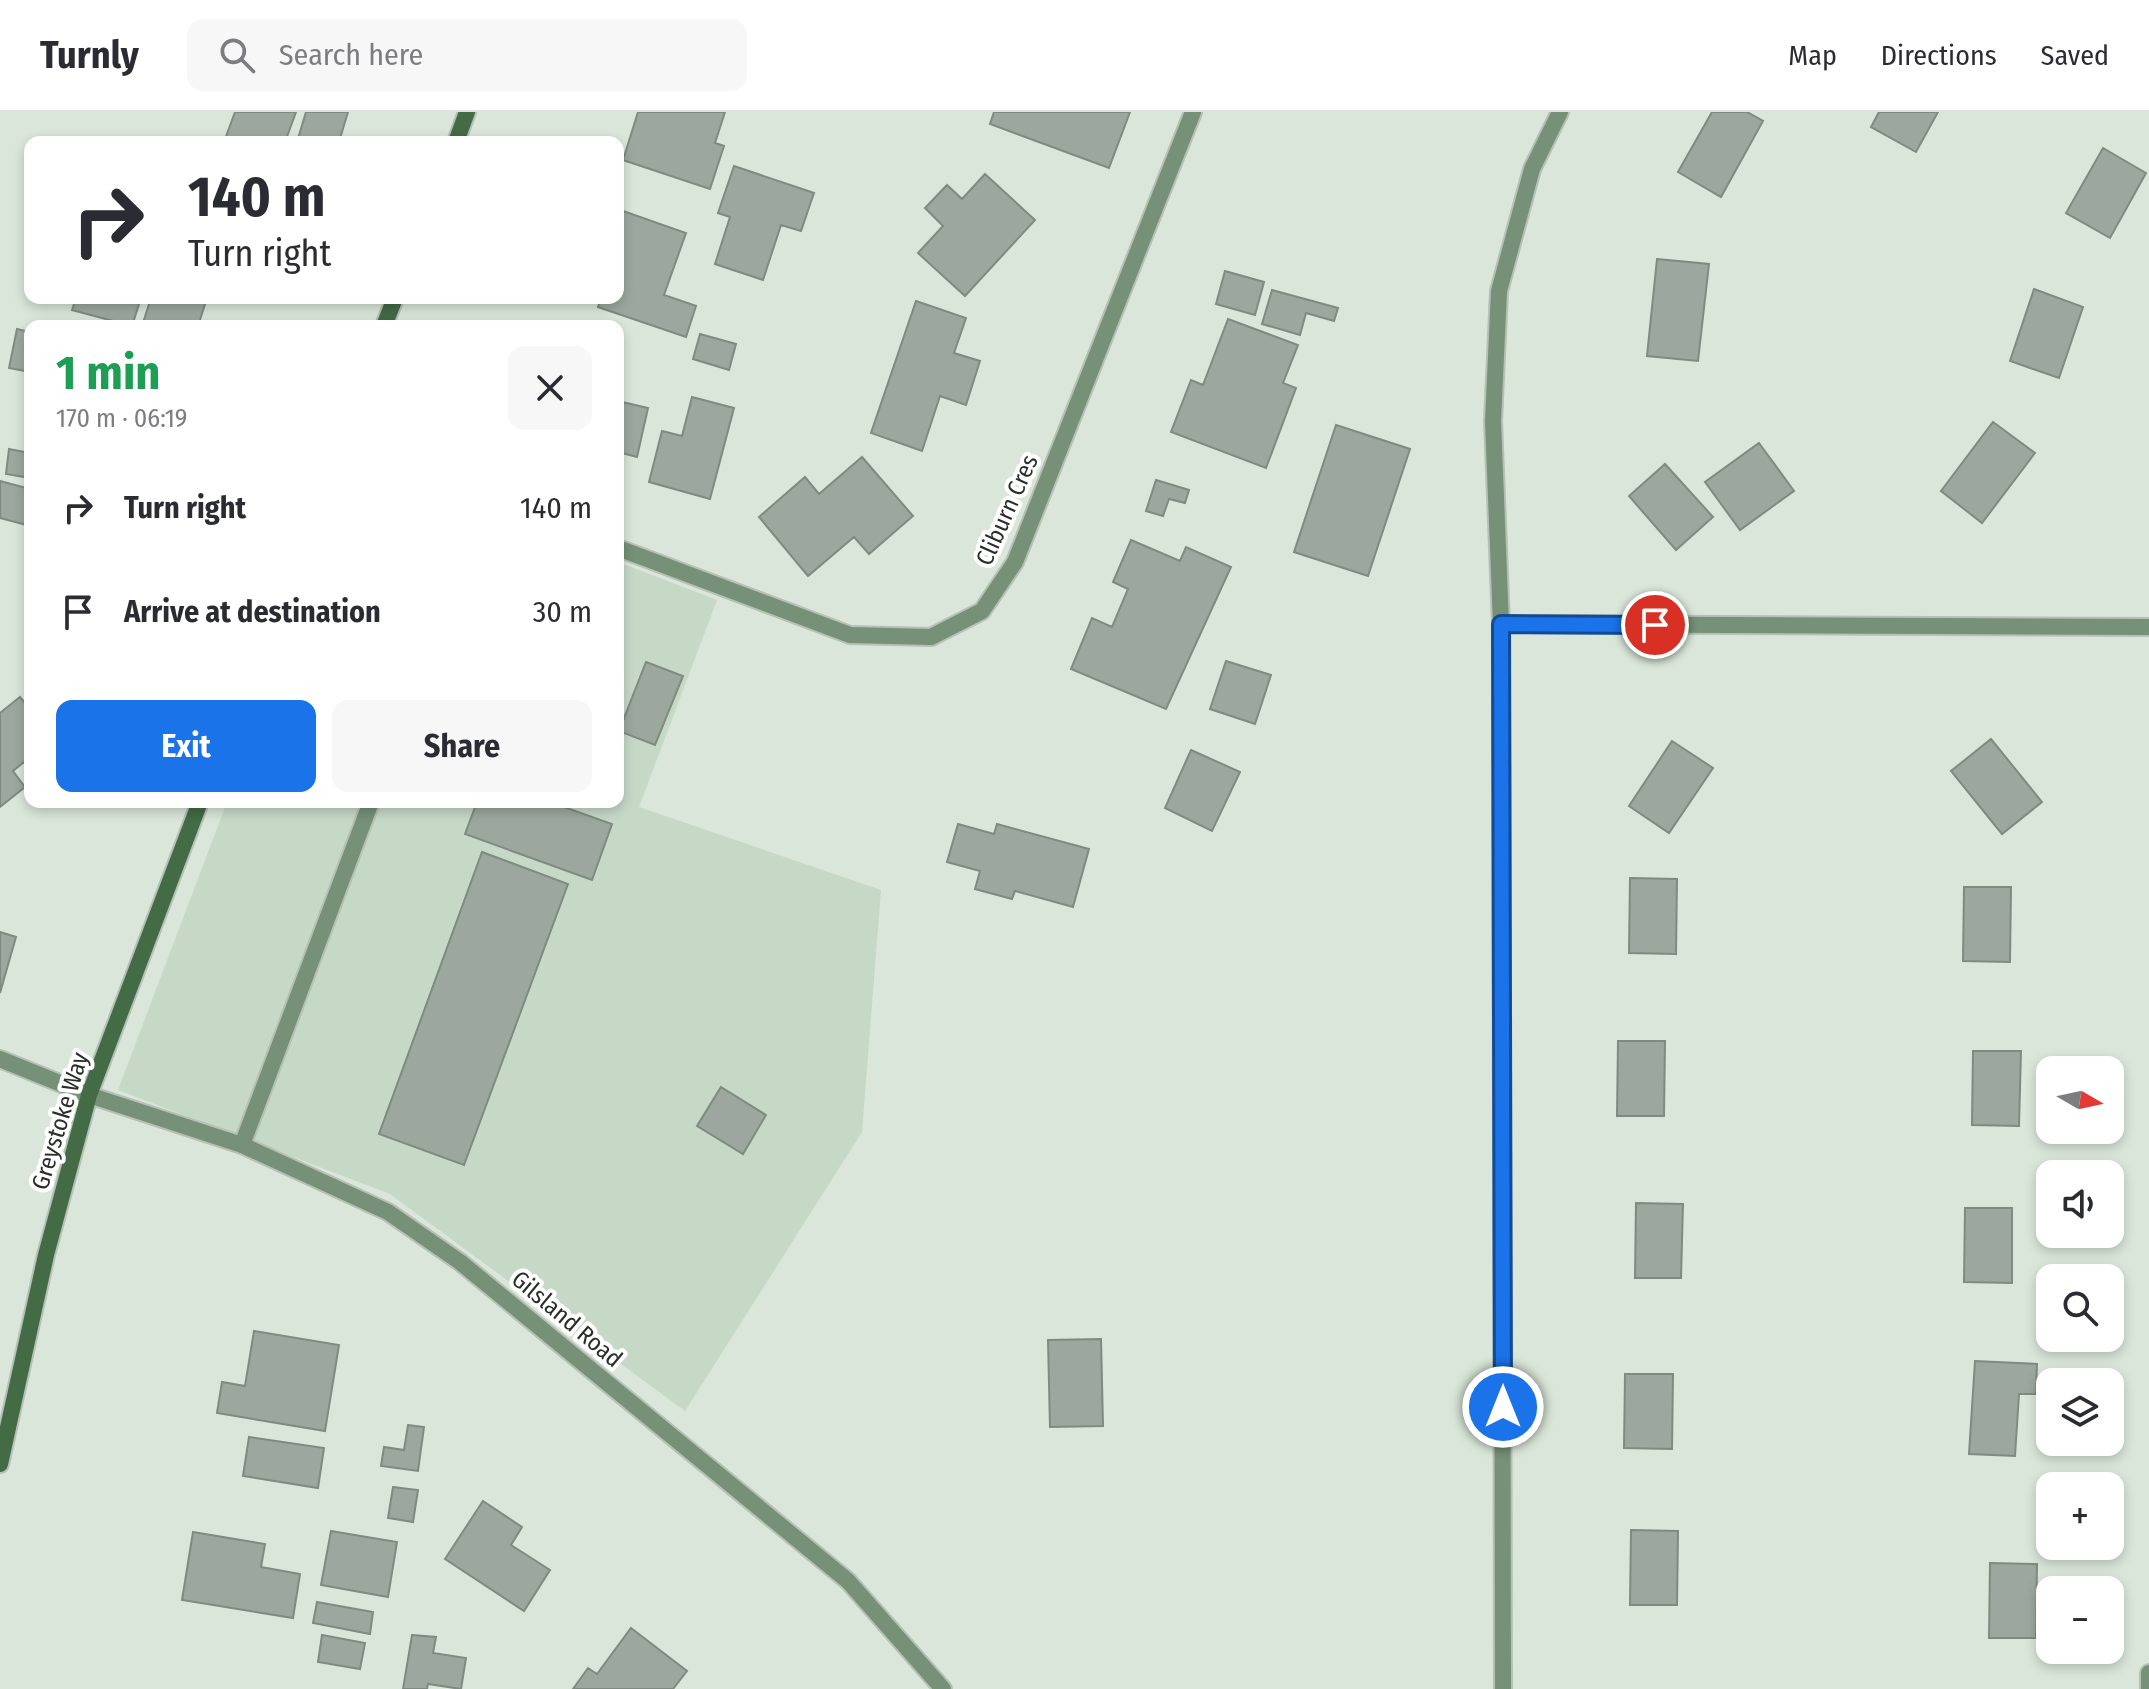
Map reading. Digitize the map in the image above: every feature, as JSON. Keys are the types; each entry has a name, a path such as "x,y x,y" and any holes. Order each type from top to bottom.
{"street":[{"path":"458,136 467,112"},
{"name":"Cliburn Cres","path":"624,550 850,635 931,637 982,611 1015,562 1193,112"},
{"path":"1503,1689 1501,624 1493,421 1499,291 1532,169 1560,112"},
{"path":"1501,624 2149,627"},
{"name":"Greystoke Way","path":"0,1464 46,1255 89,1095 198,808"},
{"path":"242,1145 369,808"},
{"name":"Gilsland Road","path":"0,1059 89,1095 242,1145 388,1212 460,1262 848,1581 943,1689"},
{"path":"2149,1673 2149,1689"}],"shaded area":[{"path":"624,564 717,600 639,807 881,890 862,1132 685,1411 390,1194 118,1090 225,808 624,808"}],"building":[{"path":"235,112 296,112 287,136 226,136"},
{"path":"306,112 348,112 341,136 299,136"},
{"path":"638,112 725,112 715,143 724,146 710,189 624,160"},
{"path":"994,112 1130,112 1109,168 990,124"},
{"path":"1712,112 1747,112 1763,121 1721,197 1678,172"},
{"path":"1879,112 1938,112 1916,152 1871,127"},
{"path":"2103,148 2146,173 2110,238 2066,213"},
{"path":"734,166 814,193 801,231 781,225 763,280 715,264 730,217 718,213"},
{"path":"985,174 1035,220 965,296 918,253 943,226 925,208 947,185 962,199"},
{"path":"624,211 686,233 664,295 696,306 686,337 598,307 599,304 624,304"},
{"path":"1657,259 1709,264 1698,361 1647,356"},
{"path":"1225,271 1264,282 1255,315 1216,304"},
{"path":"2034,289 2083,307 2059,378 2010,361"},
{"path":"1272,290 1338,308 1334,321 1306,313 1300,335 1262,324"},
{"path":"916,301 966,318 954,353 980,361 966,405 940,396 922,451 871,433"},
{"path":"74,304 139,304 134,320 110,320 72,310"},
{"path":"149,304 205,304 200,320 144,320"},
{"path":"1228,319 1298,345 1283,383 1296,388 1266,468 1171,432 1191,380 1203,385"},
{"path":"17,329 24,331 24,371 9,368"},
{"path":"700,334 736,344 729,370 693,359"},
{"path":"692,397 734,408 710,499 649,482 662,431 682,436"},
{"path":"624,402 648,408 637,457 624,454"},
{"path":"1993,422 2035,453 1982,523 1941,491"},
{"path":"1336,425 1410,449 1368,576 1294,552"},
{"path":"1759,443 1794,491 1740,530 1705,482"},
{"path":"9,449 24,452 24,477 6,474"},
{"path":"862,457 913,516 869,554 854,537 808,576 759,517 805,477 819,494"},
{"path":"1665,464 1713,517 1676,550 1629,496"},
{"path":"1156,480 1189,490 1185,503 1169,499 1163,516 1146,511"},
{"path":"0,481 24,487 24,524 0,518"},
{"path":"1131,540 1180,561 1186,547 1231,567 1166,709 1071,669 1092,618 1112,627 1128,589 1113,582"},
{"path":"1226,661 1271,675 1255,724 1210,709"},
{"path":"646,662 683,676 655,745 624,733 624,718"},
{"path":"20,697 24,702 24,762 13,771 24,788 0,807 0,713"},
{"path":"1991,739 2042,802 2002,834 1951,771"},
{"path":"1672,741 1713,768 1669,833 1629,806"},
{"path":"1191,750 1240,772 1212,831 1165,808"},
{"path":"475,808 567,808 612,824 592,880 465,834"},
{"path":"958,824 994,834 997,824 1089,849 1073,907 1015,891 1012,899 975,889 980,871 947,862"},
{"path":"482,852 568,884 464,1165 379,1134"},
{"path":"1630,878 1677,879 1676,954 1629,953"},
{"path":"1964,887 2011,887 2010,962 1963,961"},
{"path":"0,932 16,937 0,993"},
{"path":"1618,1041 1665,1041 1664,1116 1617,1116"},
{"path":"1973,1051 2021,1051 2019,1126 1972,1125"},
{"path":"721,1087 766,1115 743,1154 697,1126"},
{"path":"1636,1203 1683,1204 1681,1278 1635,1278"},
{"path":"1965,1208 2012,1208 2012,1283 1964,1282"},
{"path":"254,1331 339,1345 325,1431 217,1413 222,1382 245,1386"},
{"path":"1101,1339 1103,1426 1050,1427 1048,1340"},
{"path":"1975,1361 2037,1364 2036,1394 2019,1394 2015,1456 1969,1454"},
{"path":"1625,1374 1673,1374 1672,1449 1624,1448"},
{"path":"408,1425 424,1427 418,1471 381,1466 384,1447 404,1450"},
{"path":"249,1437 324,1448 318,1488 243,1476"},
{"path":"393,1487 418,1490 413,1522 388,1518"},
{"path":"483,1501 522,1527 511,1545 550,1570 524,1611 445,1559"},
{"path":"1631,1530 1678,1531 1677,1605 1630,1605"},
{"path":"331,1531 397,1542 388,1597 321,1585"},
{"path":"193,1532 265,1544 261,1567 300,1574 293,1618 182,1600"},
{"path":"1990,1563 2037,1564 2036,1638 1989,1638"},
{"path":"317,1602 373,1612 370,1634 313,1623"},
{"path":"631,1628 687,1671 673,1689 573,1689 588,1668 597,1674"},
{"path":"322,1635 365,1643 360,1669 318,1662"},
{"path":"412,1635 436,1637 433,1653 466,1658 461,1689 428,1684 427,1689 403,1689"}],"route":[{"path":"1503,1407 1501,624 1655,625"}]}
